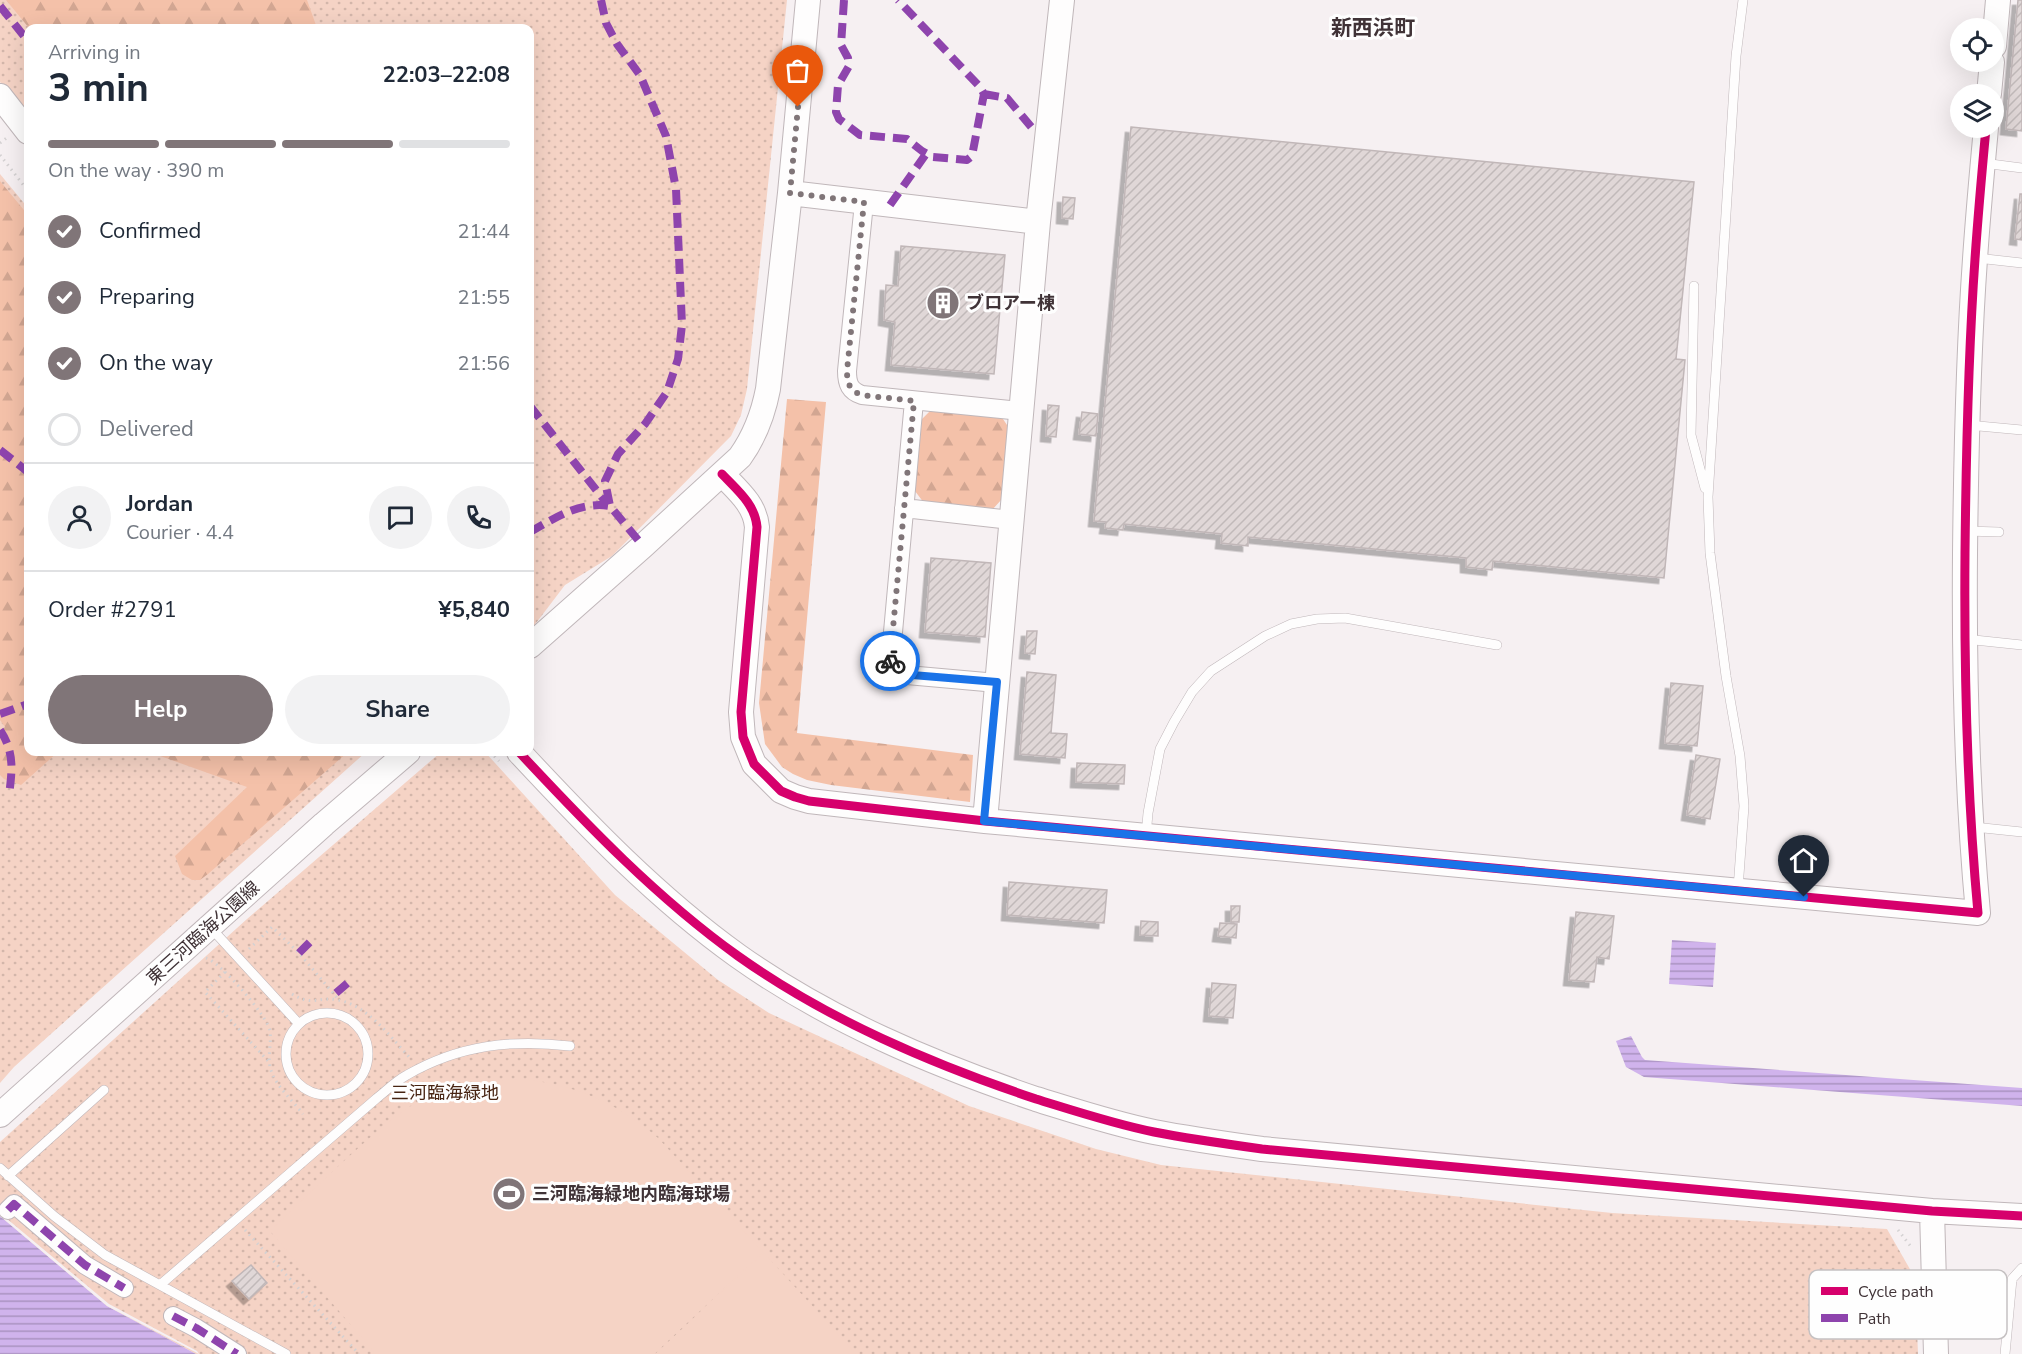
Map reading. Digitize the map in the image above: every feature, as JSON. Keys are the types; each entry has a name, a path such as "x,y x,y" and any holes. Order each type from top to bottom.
{"street":[{"path":"534,642 740,457 761,418 765,405 790,193 808,0"},
{"path":"984,821 1038,222 1062,0"},
{"path":"1996,18 1998,0"},
{"path":"0,96 18,134"},
{"path":"722,474 751,505 756,517 757,537 743,676 741,712 743,737 754,764 781,791 795,798 984,821 1978,913 1970,826 1965,639 1967,425 1975,258 1985,138"},
{"path":"790,193 1038,222"},
{"path":"864,202 847,371 848,383 855,393 1021,411"},
{"path":"914,401 891,667 894,671 907,675 997,682"},
{"path":"904,508 1011,520"},
{"name":"東三河臨海公園線","path":"0,1115 403,756"},
{"path":"512,760 582,819 659,893 739,957 827,1013 990,1083 1058,1106 1154,1132 1262,1149 1932,1211 2022,1216"},
{"path":"8,1210 14,1204 86,1264 124,1288"},
{"path":"1932,1211 1934,1270"},
{"path":"173,1316 237,1354"},
{"path":"1936,1339 1936,1354"}],"lane":[{"path":"1738,891 1743,796 1740,756 1726,676 1710,553 1708,497 1736,56 1743,0"},
{"path":"1983,163 2022,168"},
{"path":"1975,258 2022,263"},
{"path":"1694,286 1691,435 1708,497"},
{"path":"1967,425 2022,430"},
{"path":"1966,531 1999,532"},
{"path":"1146,836 1160,749 1174,722 1192,692 1211,671 1265,636 1291,624 1317,619 1345,618 1497,645"},
{"path":"1965,639 2022,645"},
{"path":"1970,826 2022,832"},
{"path":"210,927 299,1024"},
{"path":"329,1014 348,1019 357,1027 364,1038 367,1052 365,1068 356,1082 345,1091 324,1095 310,1091 299,1084 289,1069 286,1057 289,1039 299,1024 310,1017 329,1014"},
{"path":"160,1285 377,1098 406,1076 468,1049 498,1044 537,1042 570,1046"},
{"path":"8,1176 104,1090"},
{"path":"0,1168 54,1216 105,1255 286,1354"},
{"path":"2007,1333 2012,1279 2022,1268"},
{"path":"2005,1354 2006,1339"}],"path":[{"path":"0,143 18,134"},
{"path":"0,155 24,185"},
{"path":"249,948 272,927 328,985 339,1000"},
{"path":"244,943 257,957"},
{"path":"203,958 212,960 225,972 268,1025 269,1063"},
{"path":"225,972 205,992 269,1063 275,1079 303,1114"},
{"path":"289,992 307,1001 339,1000 367,1012 420,1069"},
{"path":"236,1220 359,1354"},
{"path":"1892,1223 1914,1252"}],"green space":[{"path":"0,0 787,0 747,389 741,415 731,436 612,556 565,585 534,626 534,24 24,24 24,112 0,82"},
{"path":"6,0 307,0 316,24 26,24"},
{"path":"0,174 24,203 24,756 362,756 14,1067 0,1083"},
{"path":"0,181 24,210 24,756 54,756 21,785 4,779 0,775 0,731 5,727 0,720"},
{"path":"787,399 826,402 797,733 973,755 970,802 807,780 782,767 765,744 759,703"},
{"path":"932,409 1001,416 1009,428 1002,499 992,510 924,503 915,491 922,419"},
{"path":"160,756 343,756 200,880 192,880 182,874 175,856 247,787"},
{"name":"三河臨海緑地","path":"436,756 489,756 615,895 718,980 769,1013 969,1106 1096,1149 1161,1165 1612,1213 1887,1229 1910,1270 1809,1270 1809,1339 1917,1339 1918,1354 196,1354 107,1306 0,1216 0,1142 247,919"},
{"name":"三河臨海緑地内臨海球場","path":"519,1079 539,1081 576,1090 610,1105 643,1126 658,1138 763,1252 654,1354 376,1354 270,1231 365,1142 414,1104 443,1091 464,1085"},
{"path":"764,1253 856,1354 655,1354"}],"shaded area":[{"path":"1672,940 1716,943 1713,987 1669,984"},
{"path":"1631,1036 1645,1060 2022,1088 2022,1106 1644,1077 1626,1067 1616,1041"},
{"path":"0,1216 107,1306 196,1354 0,1354"}],"pier":[{"path":"0,1213 109,1304 199,1354 107,1306 0,1216"}],"building":[{"path":"2018,0 2022,0 2022,131 2006,129"},
{"path":"1131,127 1694,182 1676,359 1685,360 1664,578 1493,561 1492,570 1466,567 1466,558 1248,537 1248,546 1221,543 1222,534 1124,524 1123,530 1105,528 1106,522 1094,521"},
{"path":"2020,194 2022,194 2022,240 2015,239"},
{"path":"1063,197 1075,198 1073,219 1062,218"},
{"name":"ブロアー棟","path":"901,246 1005,255 994,374 891,365 895,322 884,320 886,285 898,286"},
{"path":"1048,405 1059,406 1056,437 1046,436"},
{"path":"1082,412 1098,414 1096,436 1079,434"},
{"path":"931,558 991,563 985,637 925,632"},
{"path":"1027,631 1037,631 1035,654 1025,653"},
{"path":"1027,672 1056,675 1051,733 1067,734 1065,758 1020,754"},
{"path":"1671,683 1703,686 1697,746 1665,743"},
{"path":"1696,755 1720,759 1710,819 1687,815"},
{"path":"1077,763 1125,765 1124,784 1076,782"},
{"path":"1009,882 1107,890 1104,923 1007,915"},
{"path":"1231,906 1240,906 1239,922 1231,922"},
{"path":"1576,912 1614,916 1609,959 1597,957 1594,982 1569,980"},
{"path":"1141,921 1158,922 1158,936 1140,935"},
{"path":"1220,923 1237,924 1236,938 1218,936"},
{"path":"1212,983 1236,985 1233,1018 1209,1016"},
{"path":"251,1265 267,1283 249,1299 232,1281"}],"marked path":[{"path":"601,0 606,23 617,44 640,75 666,136 676,189 682,325 678,359 667,392 645,424 618,454 605,481 610,506 643,546"},
{"path":"844,0 841,45 848,58 849,66 838,85 836,112 839,119 860,135 907,139 933,157 967,160 972,156 984,94 898,0"},
{"path":"0,6 24,36"},
{"path":"984,94 1007,98 1033,129"},
{"path":"890,205 926,154"},
{"path":"534,411 608,505"},
{"path":"0,450 24,469"},
{"path":"534,530 578,508 610,506"},
{"path":"0,714 24,705"},
{"path":"0,730 10,754 9,796"},
{"path":"299,953 311,941"},
{"path":"336,993 351,980"},
{"path":"8,1210 14,1204 85,1265 124,1288"},
{"path":"173,1316 237,1354"}],"cycle path":[{"path":"722,474 749,504 757,527 741,712 743,737 754,764 781,791 795,797 809,801 985,821 1978,913 1967,734 1965,554 1971,333 1985,138"},
{"path":"523,756 651,885 708,934 772,979 844,1020 920,1055 958,1071 1065,1108 1154,1132 1262,1149 1932,1211 2022,1216"}],"way so far":[{"path":"798,107 790,193 864,202 847,371 848,383 855,393 862,395 914,401 890,661"}],"place":[{"name":"ブロアー棟","path":"943,303"},
{"name":"三河臨海緑地内臨海球場","path":"509,1194"}],"district":[{"name":"新西浜町","path":"1373,28"}],"route":[{"path":"890,661 894,671 900,674 997,682 984,821 1804,897"}]}
